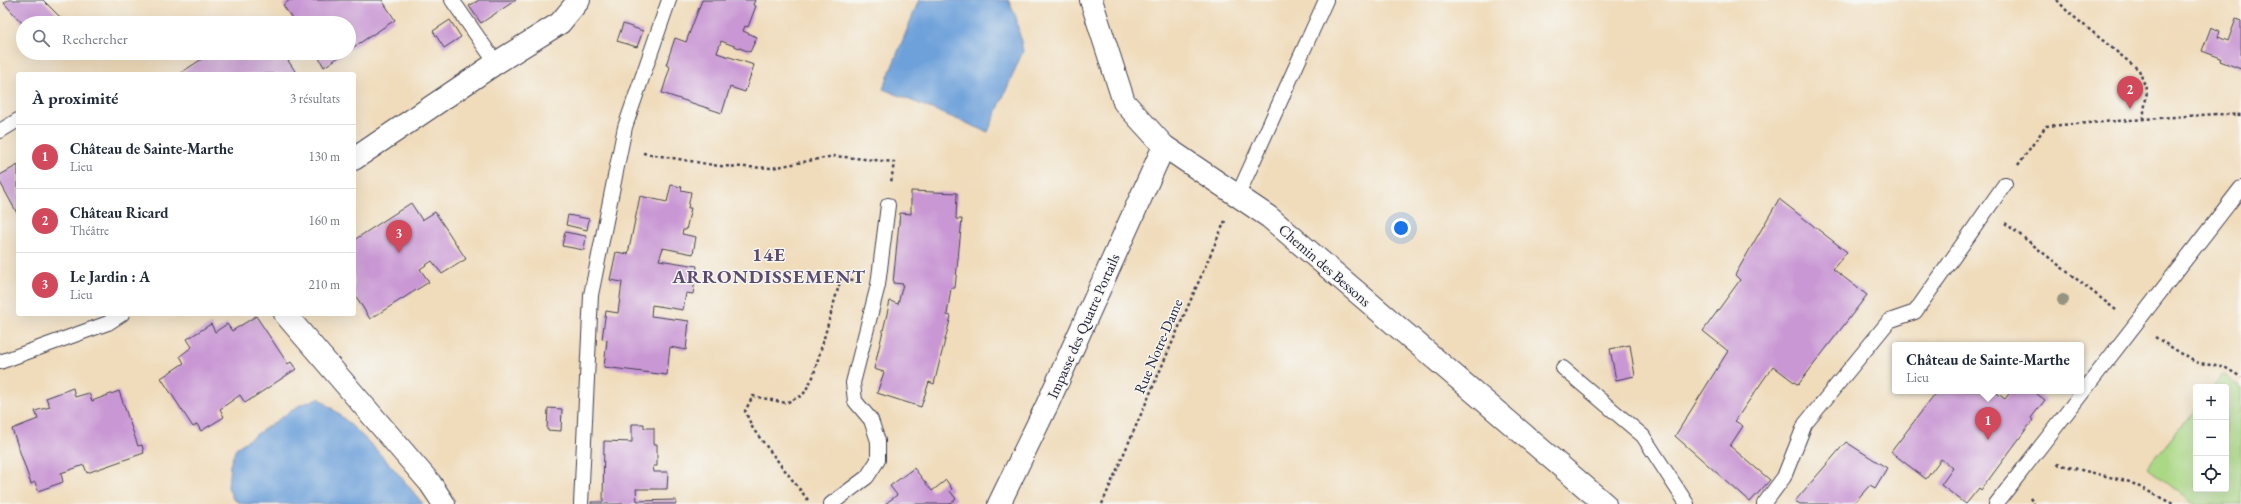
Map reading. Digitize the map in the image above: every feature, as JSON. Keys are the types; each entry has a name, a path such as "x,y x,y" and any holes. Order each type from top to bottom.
{"street":[{"path":"356,158 496,63 560,23 579,0"},
{"name":"Chemin des Bessons","path":"1091,0 1124,102 1164,146 1237,197 1269,217 1605,504"},
{"name":"Impasse des Quatre Portails","path":"998,504 1047,406 1164,146"},
{"path":"287,316 430,483 444,504"}],"lane":[{"path":"452,0 496,63"},
{"path":"581,504 591,295 625,127 668,0"},
{"path":"1237,197 1326,0"},
{"path":"0,131 16,121"},
{"path":"1764,504 1784,477 1805,424 1889,322 1915,312 2005,184"},
{"path":"2084,390 2241,188"},
{"path":"831,504 867,477 878,460 878,441 871,420 855,400 853,383 878,285 888,205"},
{"path":"0,362 108,323 119,316"},
{"path":"1564,368 1643,436 1687,504"},
{"path":"1996,504 2081,394"}],"path":[{"path":"2057,0 2068,12 2139,70 2147,91 2143,120"},
{"path":"2005,184 2046,126 2216,114 2241,115"},
{"path":"621,149 719,166 772,168 834,156 894,162 888,205"},
{"name":"Rue Notre-Dame","path":"1102,504 1216,238 1237,197"},
{"path":"1988,209 2135,324 2195,362 2226,368 2241,377"},
{"path":"811,504 753,429 745,411 753,396 786,403 803,395 814,377 841,278 878,285"},
{"path":"2032,458 2130,482 2174,504"}],"green space":[{"path":"2223,374 2241,387 2241,504 2193,504 2147,468 2193,412 2193,492 2229,492 2229,384 2215,384"}],"water":[{"path":"919,0 1008,0 1016,17 1023,51 988,132 883,89"},
{"path":"319,398 361,434 400,476 423,504 242,504 233,499 228,487 230,465 236,448 300,405"}],"building":[{"path":"8,0 43,0 59,16 16,16 4,3"},
{"path":"290,0 382,0 395,20 356,45 356,16 290,16 283,5"},
{"path":"479,0 516,0 481,23 469,6"},
{"path":"702,0 755,0 753,5 756,6 748,27 745,26 743,31 757,37 750,52 721,41 717,53 754,65 745,92 730,87 722,113 662,93 670,67 666,65 675,38 686,42"},
{"path":"2236,19 2241,21 2241,69 2220,61 2221,58 2202,51 2211,27 2220,31 2218,37 2228,41"},
{"path":"450,20 461,37 444,48 433,31"},
{"path":"623,24 643,31 637,47 617,41"},
{"path":"200,60 288,60 296,72 182,72"},
{"path":"320,60 334,60 324,67"},
{"path":"16,166 16,211 0,182 0,175"},
{"path":"671,185 682,187 681,190 691,192 688,208 691,208 686,230 683,230 682,234 696,237 693,254 663,248 659,260 697,266 693,294 686,293 683,310 652,305 651,316 689,321 686,350 670,347 667,375 604,367 607,340 602,339 606,311 618,313 622,282 610,280 616,252 628,254 640,196 667,202"},
{"path":"911,191 957,193 956,219 962,219 955,288 951,288 947,315 951,316 934,384 929,382 921,407 877,393 884,372 874,369 890,301 898,304 903,284 893,283 900,213 911,214"},
{"path":"1779,199 1847,252 1833,269 1867,295 1798,385 1773,366 1735,421 1743,426 1730,446 1770,480 1750,502 1675,436 1728,351 1703,331 1740,280 1735,275"},
{"path":"411,203 422,220 435,212 466,259 442,274 432,261 420,269 429,282 370,319 356,296 356,239"},
{"path":"568,215 589,219 587,230 566,225"},
{"path":"565,232 586,236 584,250 562,246"},
{"path":"256,316 288,364 291,362 296,369 245,403 240,395 220,409 224,417 201,431 197,424 193,427 161,378 184,363 180,356 192,347 187,339 211,324 215,332 227,324 232,331"},
{"path":"1630,345 1635,376 1616,380 1610,349"},
{"path":"73,388 75,397 89,393 92,401 119,391 138,446 142,445 144,453 87,473 84,465 61,473 63,482 38,491 35,482 31,484 12,429 38,419 35,411 50,407 46,398"},
{"path":"1935,394 1998,394 2005,399 2009,394 2037,394 2045,400 2031,418 2033,420 1981,490 1979,488 1966,504 1941,485 1953,468 1941,459 1926,479 1891,452"},
{"path":"548,408 562,409 561,431 547,430"},
{"path":"632,424 644,424 644,428 654,428 654,444 657,444 657,466 653,466 654,472 668,472 667,489 636,489 637,501 676,500 676,504 591,504 591,502 603,502 604,441 632,442"},
{"path":"1846,442 1887,468 1875,488 1870,485 1853,504 1800,504 1795,501"},
{"path":"914,468 932,491 946,480 952,489 950,491 956,499 950,504 885,504 897,495 890,486"}],"place":[{"name":"Château Ricard","path":"2130,109"},
{"name":"Le Jardin : A","path":"399,253"},
{"name":"Château de Sainte-Marthe","path":"1988,440"}],"district":[{"name":"14E ARRONDISSEMENT","path":"769,265"}]}
